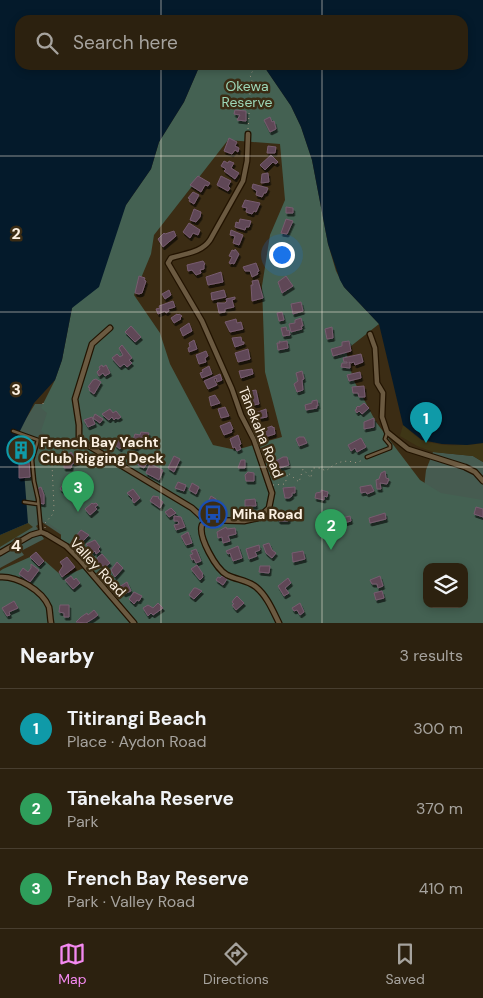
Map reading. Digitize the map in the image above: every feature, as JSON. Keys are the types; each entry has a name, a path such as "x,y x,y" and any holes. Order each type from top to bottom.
{"street":[{"name":"Tānekaha Road","path":"206,521 211,519 244,521 258,518 265,512 271,501 272,492 254,440 241,415 232,389 202,322 169,267 168,261 171,258 196,252 210,240 242,181 247,161 248,134"},
{"path":"110,328 92,344 75,399 80,440 192,508 206,521 202,525 201,533 221,571 228,576 249,582 258,588 266,598 279,623"},
{"path":"370,334 375,348 377,383 383,393 382,418 387,432 408,449 465,467 475,472 483,481"},
{"path":"0,553 31,535 43,533"},
{"name":"Valley Road","path":"43,533 66,546 134,623"},
{"path":"0,577 13,578 42,597 49,607 50,623"}],"lane":[{"path":"14,432 38,440 32,460 43,533"},
{"path":"367,457 390,448 385,439 387,432"},
{"path":"24,502 38,504"}],"path":[{"path":"248,134 247,120 250,113 251,99 249,88 253,84 250,75 254,70"},
{"path":"43,533 45,523 53,514 54,508 52,464 61,452 80,440"},
{"path":"271,486 285,484 288,473 299,482 303,469 311,478 312,468 320,468 326,471 335,463 347,460 357,463 367,457"}],"green space":[{"name":"Okewa Reserve","path":"198,70 266,70 291,106 301,127 312,160 328,244 336,271 344,287 379,324 346,350 353,379 376,422 420,480 441,493 483,500 483,623 0,623 0,571 3,569 30,557 39,567 45,561 63,577 93,564 79,547 61,541 61,532 41,518 31,471 45,434 41,431 47,413 41,408 55,380 62,360 72,308 126,205 151,169 159,142 184,102","holes":["228,140 280,144 285,200 270,235 262,286 265,372 282,437 236,450 213,445 170,364 160,333 134,295 151,254 154,235"]},
{"path":"35,404 48,404 66,538 42,522 36,526 44,539 21,551 24,555 0,568 0,461"},
{"path":"433,452 473,456 483,462 483,522 423,497 426,470"}],"sand":[{"path":"403,425 420,439 436,444 468,445 483,443 483,462 473,456 433,452 417,446 400,436"},
{"path":"28,523 33,527 0,547 0,535"}],"water":[{"path":"0,0 483,0 483,443 467,445 442,444 422,440 403,425 379,324 344,287 340,280 328,244 312,160 301,127 291,106 266,70 468,70 468,15 15,15 15,70 198,70 184,102 159,142 151,169 126,205 99,287 72,308 62,360 55,380 34,403 17,437 25,439 24,471 28,523 0,535"}],"building":[{"path":"235,110 246,111 246,121 237,120 240,115 234,114"},
{"path":"270,117 272,122 274,121 276,129 270,132 264,120"},
{"path":"229,138 237,142 235,146 239,148 238,152 235,150 232,154 224,151"},
{"path":"268,146 276,147 275,153 267,153"},
{"path":"271,155 278,162 276,164 273,162 265,170 260,165"},
{"path":"224,161 234,163 231,168 239,173 235,179 224,171 226,169 221,166"},
{"path":"268,173 269,182 261,183 262,174"},
{"path":"198,176 210,183 208,186 205,185 201,192 190,185"},
{"path":"221,176 231,181 228,191 217,185"},
{"path":"253,184 268,188 262,197 256,195 257,191 252,188"},
{"path":"193,192 199,195 194,204 188,198"},
{"path":"245,200 260,203 256,212 254,211 252,214 246,212 247,208 242,207"},
{"path":"286,207 293,208 293,213 286,213"},
{"path":"194,209 201,212 196,222 190,220"},
{"path":"240,219 251,221 249,227 246,227 245,230 235,227 236,222 239,223"},
{"path":"286,219 293,221 287,234 281,233"},
{"path":"189,223 200,230 198,235 193,233 190,238 183,232"},
{"path":"231,230 243,235 239,245 233,243 235,236 230,235"},
{"path":"174,231 176,236 163,247 158,239 164,233"},
{"path":"235,249 239,254 234,264 231,264 229,263 232,257 229,256 232,250 235,251"},
{"path":"203,261 205,264 204,269 200,270 201,273 196,275 192,270 188,271 187,265"},
{"path":"256,263 259,271 257,272 258,274 252,277 250,271 245,271 243,267"},
{"path":"221,272 223,282 208,285 206,277"},
{"path":"139,276 145,278 144,280 146,281 142,293 139,294 135,293"},
{"path":"286,276 293,286 282,293 278,282"},
{"path":"258,280 263,298 252,301 252,281"},
{"path":"169,290 171,295 165,299 162,294"},
{"path":"224,290 226,297 212,300 211,293"},
{"path":"235,297 232,300 234,307 219,313 217,303 225,303 226,299"},
{"path":"173,301 175,307 168,309 169,311 166,313 165,311 158,314 156,309 160,308 159,306"},
{"path":"301,302 303,311 293,314 291,304"},
{"path":"282,312 284,320 279,321 277,313"},
{"path":"177,314 182,316 181,319 174,323 171,318"},
{"path":"301,318 302,329 291,332 289,324 295,323 295,320"},
{"path":"236,319 237,323 241,322 243,329 230,332 225,322"},
{"path":"189,323 192,331 183,336 180,329"},
{"path":"131,326 141,337 135,342 125,332"},
{"path":"286,327 290,335 283,336 281,328"},
{"path":"332,327 333,338 327,339 325,329"},
{"path":"241,337 244,344 235,347 232,338"},
{"path":"194,340 197,349 189,352 189,343"},
{"path":"279,341 287,341 288,348 278,350 277,343 280,343"},
{"path":"349,341 351,351 333,356 331,349 342,346 342,342"},
{"path":"122,345 132,358 129,360 132,363 127,367 124,364 120,367 112,358 117,354 120,357 123,355 119,348"},
{"path":"248,349 250,359 238,362 235,353"},
{"path":"206,351 208,356 205,358 206,362 199,364 196,355"},
{"path":"361,354 363,362 355,365 354,362 349,362 350,368 341,367 342,363 347,363 344,362 343,358"},
{"path":"102,365 103,367 106,365 110,373 105,376 103,373 99,376 97,372"},
{"path":"209,366 212,374 202,378 200,373"},
{"path":"252,369 253,374 241,378 239,371"},
{"path":"302,371 304,379 302,380 303,390 297,392 294,384 298,381 296,373"},
{"path":"360,372 361,378 349,381 347,375"},
{"path":"220,374 222,380 217,382 216,378 214,379 217,385 208,389 204,381"},
{"path":"96,379 101,382 94,394 88,387"},
{"path":"364,386 365,397 359,397 358,393 353,393 352,387"},
{"path":"256,390 259,404 248,406 245,392"},
{"path":"215,395 220,403 211,406 209,397"},
{"path":"317,400 317,408 306,410 305,405"},
{"path":"364,403 369,408 362,414 359,411 357,413 356,408"},
{"path":"225,407 229,416 221,418 218,409"},
{"path":"110,409 113,413 116,411 121,417 114,420 112,417 109,420 102,414"},
{"path":"266,409 267,417 256,419 255,413"},
{"path":"95,414 103,419 100,423 93,418"},
{"path":"92,417 95,424 88,427 84,420"},
{"path":"374,418 374,427 364,429 364,422"},
{"path":"230,422 233,429 231,430 232,432 224,435 220,426"},
{"path":"274,427 275,434 265,437 264,432 267,431 266,428"},
{"path":"141,432 149,433 147,439 141,437 137,448 129,446 130,441 135,442 133,440 135,434 140,435"},
{"path":"238,435 241,449 237,451 235,447 233,448 230,439"},
{"path":"121,436 126,440 120,449 115,445"},
{"path":"304,437 307,443 299,446 296,439"},
{"path":"361,438 366,447 357,452 355,448 351,451 348,445"},
{"name":"French Bay Yacht Club Rigging Deck","path":"25,439 24,458 18,458 18,441"},
{"path":"71,452 78,462 72,464 71,468 64,468 64,461 69,461 69,458 66,456"},
{"path":"140,455 149,460 144,468 138,465 141,459 138,458"},
{"path":"174,456 180,459 174,472 168,468"},
{"path":"287,457 289,465 280,468 279,466 276,467 274,462"},
{"path":"29,459 30,477 19,478 19,463"},
{"path":"241,460 245,460 245,468 238,468"},
{"path":"150,464 163,470 159,480 146,473"},
{"path":"385,471 386,478 389,479 387,484 380,483 381,489 377,489 376,480"},
{"path":"248,472 254,473 254,481 246,481 245,475"},
{"path":"65,481 72,487 68,492 60,489"},
{"path":"178,482 186,485 184,491 175,488"},
{"path":"192,483 199,487 196,494 189,490"},
{"path":"371,485 374,491 367,494 366,492 361,493 360,487"},
{"path":"41,487 44,495 44,504 39,503 40,495 37,489"},
{"path":"295,487 295,493 292,493 292,496 289,498 285,498 283,488"},
{"path":"133,489 140,498 134,503 127,493"},
{"path":"321,490 328,492 327,497 324,496 324,500 315,498 316,493 321,492"},
{"path":"153,496 159,497 163,502 160,508 150,501"},
{"path":"211,496 216,499 215,505 208,502"},
{"path":"255,499 256,506 245,506 245,500"},
{"path":"92,503 98,505 95,507 97,509 90,515 85,509"},
{"path":"476,507 483,509 483,517 474,514"},
{"path":"171,508 176,513 169,517 165,512"},
{"path":"280,512 289,512 288,521 279,521 277,517"},
{"path":"385,513 386,519 370,523 369,518"},
{"path":"174,516 181,517 185,527 176,530 174,525 179,524 178,521 174,521"},
{"path":"350,516 351,521 344,523 342,518"},
{"path":"226,527 227,529 235,528 236,534 228,536 230,541 223,543 222,537 218,538 217,532"},
{"path":"81,530 89,535 82,542 76,536"},
{"path":"188,532 192,543 186,545 181,536"},
{"path":"95,540 100,547 98,549 100,551 96,554 86,544"},
{"path":"269,543 272,550 276,553 272,558 266,553 263,545"},
{"path":"259,545 260,550 255,552 257,556 249,559 246,549"},
{"path":"238,546 242,558 233,561 230,553 228,554 226,551"},
{"path":"196,549 201,561 196,563 190,555 193,554 191,551"},
{"path":"303,551 305,559 293,562 292,553"},
{"path":"36,552 44,561 39,566 30,557"},
{"path":"102,554 110,563 105,567 96,562"},
{"path":"67,557 75,567 62,577 59,572 63,566 60,562"},
{"path":"117,562 123,568 115,577 111,570"},
{"path":"31,564 39,570 30,582 19,574 23,568 28,572"},
{"path":"197,565 203,574 200,580 191,569"},
{"path":"260,566 270,566 269,573 259,572"},
{"path":"71,576 80,583 73,589 65,580"},
{"path":"222,576 227,579 223,585 216,580"},
{"path":"380,576 383,586 378,588 377,584 372,584 370,580"},
{"path":"288,578 291,583 285,588 289,593 284,596 278,586"},
{"path":"127,582 131,591 124,594 119,587"},
{"path":"194,588 202,591 194,599 189,595"},
{"path":"382,591 384,598 376,600 374,593"},
{"path":"134,592 142,596 134,604 129,599"},
{"path":"237,596 244,603 236,610 232,602"},
{"path":"14,601 18,608 9,612 10,615 7,616 2,608"},
{"path":"158,603 163,608 148,616 143,608 148,605 153,608"},
{"path":"300,603 304,612 300,615 297,610 294,611 292,608"},
{"path":"60,605 69,605 69,617 64,617 64,613 59,612"},
{"path":"94,610 98,615 94,618 86,623 76,622 87,613 88,615"}],"place":[{"name":"Titirangi Beach","path":"426,443"},
{"name":"French Bay Yacht Club Rigging Deck","path":"21,450"},
{"name":"French Bay Reserve","path":"78,512"},
{"name":"Miha Road","path":"213,514"},
{"name":"Tānekaha Reserve","path":"331,550"}]}
